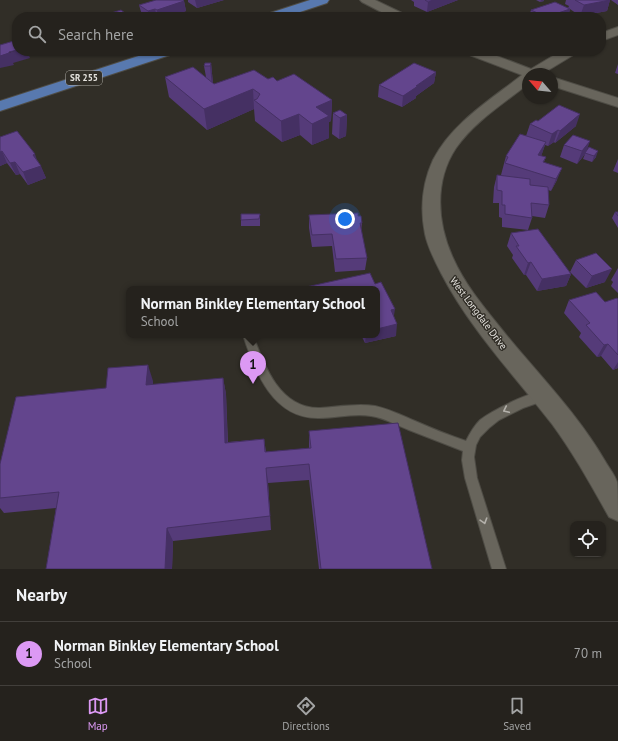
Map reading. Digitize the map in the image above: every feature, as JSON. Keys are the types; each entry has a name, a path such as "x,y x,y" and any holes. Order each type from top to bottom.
{"main road":[{"path":"287,12 323,0"},
{"name":"SR 255","path":"0,106 153,56"}],"street":[{"path":"366,0 390,12"},
{"path":"606,35 618,31"},
{"path":"485,56 522,70"},
{"path":"541,68 562,56"},
{"name":"West Longdale Drive","path":"522,82 488,108 453,142 442,160 436,174 433,188 431,211 435,239 447,270 467,301 580,443 618,508"},
{"path":"558,83 618,103"}],"lane":[{"path":"249,338 270,385 288,406 310,412 356,409 390,415 420,429 469,448"},
{"path":"499,569 471,478 468,465 469,448 479,430 493,417 520,404 542,396"}],"building":[{"path":"156,0 184,1 157,10 155,9 148,11 139,5"},
{"path":"575,0 610,0 584,5"},
{"path":"555,2 570,9 561,12 535,12 531,10"},
{"path":"12,41 12,51 0,56 0,45"},
{"path":"205,63 211,63 210,66 204,66"},
{"path":"414,63 436,72 403,96 379,85"},
{"path":"193,67 214,84 254,70 268,79 273,77 277,81 294,74 332,100 316,107 329,116 312,124 299,114 281,121 254,100 257,99 260,94 253,89 204,109 165,77"},
{"path":"559,105 580,114 560,131 558,130 552,134 530,124 536,120 538,121"},
{"path":"340,110 347,115 340,118 333,113"},
{"path":"17,131 35,154 33,155 41,166 23,172 15,162 10,163 2,151 0,152 0,137"},
{"path":"520,134 546,142 538,155 546,157 543,162 562,168 556,179 505,163 508,157 506,156"},
{"path":"573,135 590,141 582,151 564,145"},
{"path":"589,147 598,151 594,156 585,153"},
{"path":"497,175 530,179 530,185 548,187 549,205 531,203 532,218 505,214 505,205 502,205 502,191 497,190"},
{"path":"358,213 358,216 361,216 362,223 360,223 367,258 336,259 332,234 312,235 309,215"},
{"path":"241,214 260,214 259,219 241,220"},
{"path":"538,229 571,274 542,279 531,262 528,263 516,246 519,246 511,233"},
{"path":"596,253 612,269 592,276 576,260"},
{"path":"370,273 375,284 381,282 395,309 391,310 397,324 380,328 380,286 311,286"},
{"path":"596,292 605,302 618,299 618,355 608,344 604,345 586,325 590,323 569,300"},
{"path":"148,365 146,385 223,378 225,443 264,439 265,452 311,448 309,431 398,423 432,569 321,569 309,464 266,468 270,516 167,528 165,569 46,569 59,492 0,498 0,464 16,397 106,388 108,368"}],"place":[{"name":"Norman Binkley Elementary School","path":"253,384"}]}
